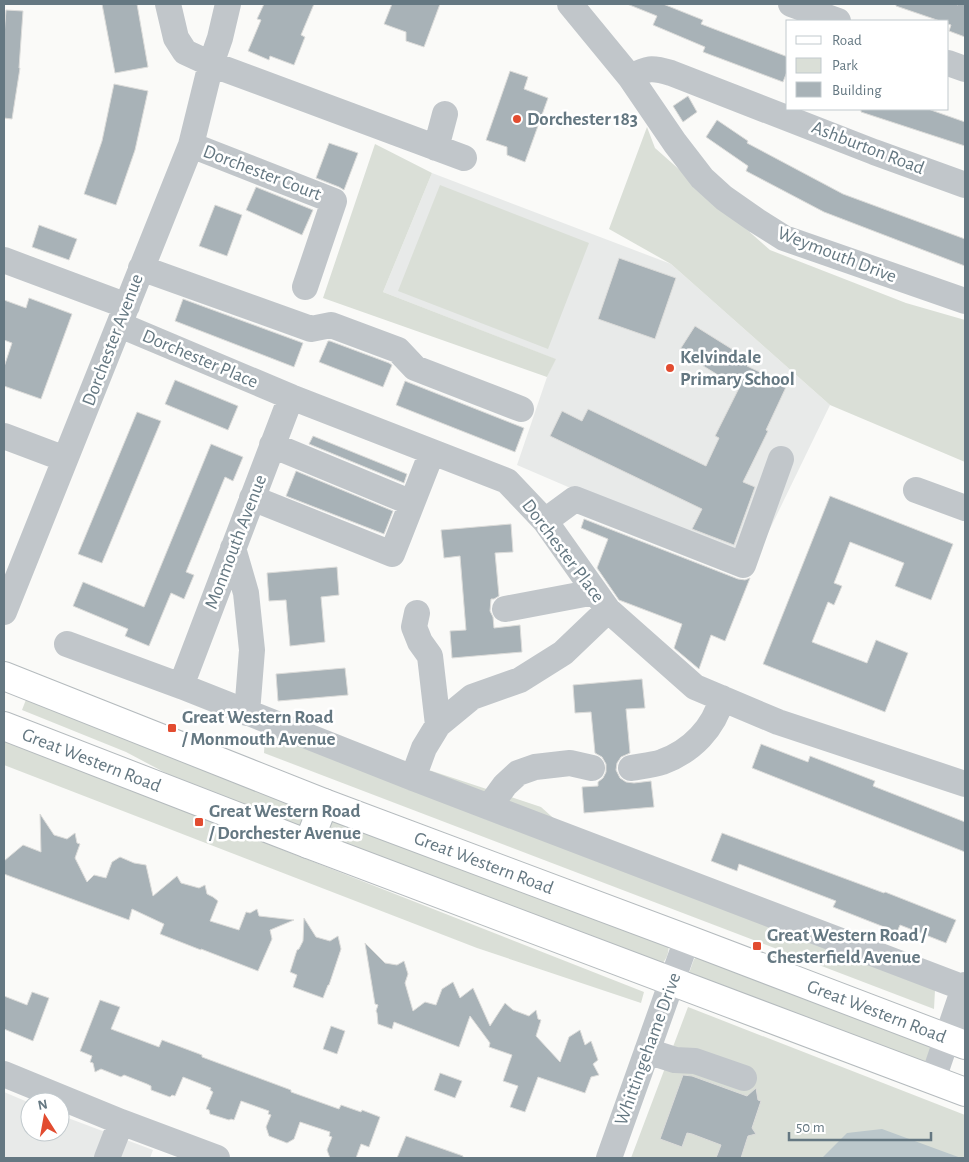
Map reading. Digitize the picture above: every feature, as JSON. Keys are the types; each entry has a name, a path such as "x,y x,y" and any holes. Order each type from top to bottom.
{"main road":[{"name":"Great Western Road","path":"4,676 324,802 956,1042"},
{"name":"Great Western Road","path":"4,726 308,844 965,1092"},
{"path":"308,844 324,802"}],"street":[{"path":"168,4 176,38 185,52 211,64 464,158"},
{"name":"Dorchester Avenue","path":"4,612 191,145 228,4"},
{"name":"Weymouth Drive","path":"570,4 630,77 675,143 702,178 724,198 784,238 965,302"},
{"path":"791,4 835,20"},
{"path":"949,63 965,69"},
{"name":"Ashburton Road","path":"630,77 642,71 655,68 671,72 874,152 965,185"},
{"path":"436,148 446,114"},
{"name":"Dorchester Court","path":"191,145 334,201 305,287"},
{"name":"Dorchester Place","path":"4,260 291,397 507,481 545,521 602,601 695,686 778,722 965,784"},
{"path":"141,268 311,329 331,325 398,350 415,368 521,409"},
{"name":"Monmouth Avenue","path":"181,686 291,397"},
{"path":"4,436 65,459"},
{"path":"272,445 412,503"},
{"path":"252,498 392,554 432,452"},
{"path":"545,521 575,499 743,565 781,459"},
{"path":"916,490 965,508"},
{"path":"233,548 246,593 252,650 248,713"},
{"path":"505,609 602,601"},
{"path":"413,778 424,748 438,725 472,697 520,680 563,653 602,601"},
{"path":"417,614 414,627 420,642 430,656 438,725"},
{"path":"67,644 181,686 413,778 965,987 956,1042 933,1079"},
{"path":"631,768 661,762 678,755 691,746 710,726 718,712 722,698"},
{"path":"489,807 505,784 518,774 535,767 570,763 592,768"},
{"name":"Whittingehame Drive","path":"609,1158 687,939"},
{"path":"647,1051 675,1060 695,1061 744,1078"},
{"path":"4,1074 121,1122 217,1158"},
{"path":"107,1158 121,1122"}],"shaded area":[{"name":"Kelvindale Primary School","path":"432,173 671,264 830,405 752,566 517,465 555,359 383,292"},
{"path":"4,1092 20,1099 20,1142 70,1142 70,1119 153,1150 150,1158 4,1158"},
{"path":"882,1129 961,1158 822,1158 847,1133"}],"green space":[{"path":"647,127 655,148 770,250 906,303 965,320 965,462 830,405 671,264 609,229"},
{"path":"375,144 432,173 383,292 556,359 547,377 323,298"},
{"path":"440,185 589,243 548,349 398,291"},
{"path":"27,697 306,808 301,826 298,828 196,789 126,752 22,710"},
{"path":"320,734 541,807 597,857 935,990 934,1009 264,753 265,738"},
{"path":"4,740 644,992 641,1003 477,948 4,765"},
{"path":"330,820 668,945 667,956 661,965 327,842 325,834"},
{"path":"701,955 932,1046 925,1063 693,977 689,973 694,959"},
{"path":"688,1007 965,1115 965,1158 631,1158"}],"building":[{"path":"102,4 137,4 148,67 115,73"},
{"path":"264,4 314,4 301,35 305,37 294,65 270,56 269,60 248,51 261,20 257,19"},
{"path":"392,4 440,4 424,47 406,41 406,32 384,24"},
{"path":"627,4 663,4 703,20 701,24 786,56 786,74 783,82 703,52 705,47 653,25 657,16"},
{"path":"896,4 965,4 965,37 949,31 951,25 949,24 949,20 937,20 896,6"},
{"path":"6,10 23,11 20,68 12,119 4,118 4,36"},
{"name":"Dorchester 183","path":"510,71 528,77 524,89 548,98 525,162 507,155 507,147 486,140"},
{"path":"114,84 148,91 135,150 116,205 84,194 102,141"},
{"path":"688,96 697,112 683,122 673,106"},
{"path":"861,110 931,110 965,122 965,146 861,112"},
{"path":"717,120 748,141 747,143 843,194 965,239 965,266 824,212 746,171 748,166 706,137"},
{"path":"329,143 358,153 344,190 316,178"},
{"path":"256,187 313,210 302,235 246,210"},
{"path":"215,205 242,215 227,256 199,246"},
{"path":"39,225 77,239 69,260 32,247"},
{"path":"619,258 676,278 655,339 598,319"},
{"path":"29,298 72,314 41,399 4,386 4,367 12,343 4,340 4,300 26,308"},
{"path":"183,299 303,343 294,367 175,321"},
{"path":"695,326 751,361 747,366 787,385 766,430 768,431 743,482 755,487 734,545 692,529 702,509 550,436 562,411 582,421 588,409 706,466 719,438 715,436 739,388 679,351"},
{"path":"328,341 392,365 383,387 319,362"},
{"path":"175,380 238,406 228,430 165,404"},
{"path":"405,381 524,428 515,452 396,405"},
{"path":"137,412 161,421 102,563 78,554"},
{"path":"313,436 407,474 404,483 309,444"},
{"path":"211,444 243,457 233,481 225,477 186,572 194,575 184,599 171,593 149,646 125,636 128,629 73,606 83,582 144,607"},
{"path":"296,471 393,511 384,534 286,496"},
{"path":"830,496 953,544 931,600 895,586 904,563 850,542 834,583 842,586 834,605 828,602 812,642 867,663 876,640 908,653 885,712 763,664"},
{"path":"584,519 738,579 745,580 750,578 725,641 711,635 699,669 674,648 682,624 619,600 597,568 608,539 581,528"},
{"path":"511,524 513,552 495,553 499,596 491,599 490,611 493,617 494,628 520,625 522,652 452,658 450,631 466,630 460,556 444,558 441,530"},
{"path":"337,567 339,595 321,597 325,642 290,646 286,600 269,601 267,573"},
{"path":"345,668 348,695 278,701 276,674"},
{"path":"642,679 645,708 626,709 630,753 621,757 617,763 616,770 620,778 626,782 651,781 654,807 584,813 582,787 598,786 598,782 606,772 606,764 602,757 595,753 591,712 575,713 573,685"},
{"path":"761,744 808,762 810,756 875,781 873,786 965,822 965,852 752,768"},
{"path":"40,814 54,835 67,839 75,833 77,843 80,844 75,858 87,882 94,875 106,878 112,862 120,857 134,863 146,865 153,896 177,876 181,883 199,888 205,885 207,894 218,901 210,921 239,930 246,912 250,913 257,909 259,916 294,920 270,930 272,939 258,971 160,934 164,924 132,909 129,920 4,874 4,861 23,845 41,852"},
{"path":"722,833 885,892 956,920 946,943 900,925 897,932 833,907 836,901 739,864 737,871 711,861"},
{"path":"304,918 316,937 330,941 338,936 341,949 323,998 293,987 297,975 290,972 297,950 303,941"},
{"path":"365,943 385,963 397,965 404,961 408,974 405,983 413,1011 425,1002 436,1005 442,989 453,982 460,998 473,988 490,1026 505,1003 513,1010 529,1016 536,1010 538,1019 541,1020 536,1036 560,1062 569,1037 580,1030 585,1045 591,1041 598,1060 593,1064 599,1075 591,1077 585,1093 538,1077 525,1112 510,1107 518,1086 503,1081 512,1055 489,1047 490,1043 470,1016 459,1047 394,1022 392,1029 378,1024 376,1011 378,1005 375,1004"},
{"path":"32,992 49,998 33,1041 4,1029 4,996 27,1005"},
{"path":"100,1000 120,1007 111,1029 159,1047 162,1040 291,1090 291,1092 339,1109 341,1105 380,1117 369,1147 361,1144 356,1158 330,1158 327,1150 332,1137 329,1136 330,1132 300,1122 294,1139 287,1143 269,1136 266,1127 271,1115 268,1114 269,1111 241,1101 234,1120 210,1114 209,1110 206,1109 213,1092 210,1090 211,1088 183,1077 175,1096 172,1095 170,1097 151,1090 151,1086 124,1075 121,1077 101,1069 95,1072 93,1063 90,1062 92,1056 80,1051"},
{"path":"331,1026 345,1031 337,1054 323,1049"},
{"path":"440,1073 462,1081 455,1098 434,1090"},
{"path":"683,1075 692,1076 747,1096 756,1088 758,1100 761,1101 752,1128 756,1134 748,1136 741,1158 716,1158 721,1145 692,1134 687,1133 682,1147 660,1139"},
{"path":"406,1136 463,1156 463,1158 397,1158"}],"place":[{"name":"Dorchester 183","path":"517,119"},
{"name":"Kelvindale Primary School","path":"670,368"},
{"name":"Great Western Road / Monmouth Avenue","path":"172,728"},
{"name":"Great Western Road / Dorchester Avenue","path":"199,822"},
{"name":"Great Western Road / Chesterfield Avenue","path":"757,946"}]}
